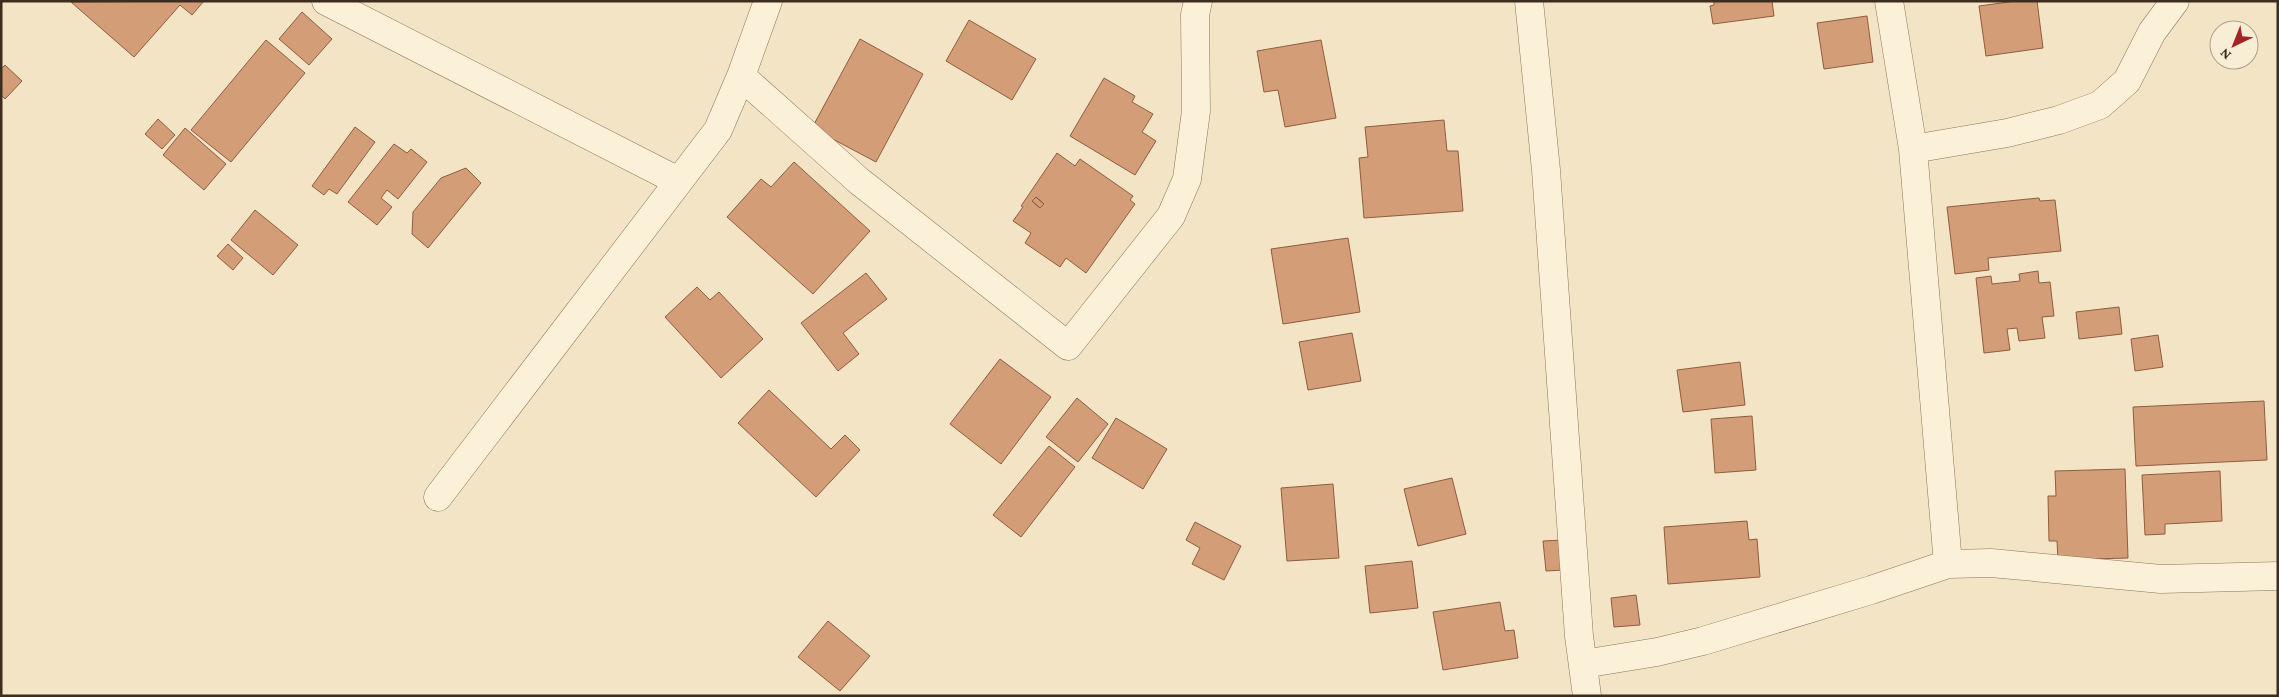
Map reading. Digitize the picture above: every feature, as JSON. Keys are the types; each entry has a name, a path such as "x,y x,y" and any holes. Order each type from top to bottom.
{"street":[{"path":"326,1 678,182"},
{"path":"438,496 718,130 742,76 768,1"},
{"path":"742,76 859,181 1068,346 1170,216 1187,179 1196,111 1195,15 1198,1"},
{"path":"1529,1 1546,170 1583,664 1587,696"},
{"path":"1889,1 1913,149 1948,564"},
{"path":"1913,149 2007,133 2059,120 2100,105 2127,81 2152,32 2174,1"},
{"path":"1583,664 1657,652 1703,641 1871,590 1948,564 1991,563 2161,579 2278,576"}],"building":[{"path":"204,1 192,15 180,5 134,57 71,2"},
{"path":"1714,1 1772,1 1774,16 1713,24 1710,6 1714,5"},
{"path":"2016,1 2037,1 2043,48 1986,56 1979,6"},
{"path":"302,12 332,39 309,65 279,39"},
{"path":"1867,16 1873,62 1824,69 1817,23"},
{"path":"969,20 1036,59 1012,100 946,61"},
{"path":"860,39 923,74 876,162 812,128"},
{"path":"266,40 305,73 231,162 191,130"},
{"path":"1321,40 1336,118 1285,127 1278,90 1264,92 1257,51"},
{"path":"5,65 22,81 5,99 1,95 1,69"},
{"path":"1104,78 1135,96 1132,102 1153,114 1142,132 1156,141 1135,175 1070,136"},
{"path":"158,119 175,135 162,149 145,134"},
{"path":"1444,120 1447,151 1458,151 1463,211 1364,218 1359,158 1368,157 1365,127"},
{"path":"355,127 375,142 337,194 329,189 324,195 312,186"},
{"path":"185,128 226,164 204,190 163,155"},
{"path":"394,144 407,153 411,149 427,162 398,199 387,190 381,198 392,207 377,225 348,202"},
{"path":"1057,153 1075,166 1080,159 1133,196 1130,200 1135,204 1086,273 1066,258 1060,267 1025,243 1031,233 1013,221 1023,207 1021,206","holes":["1036,197 1044,204 1040,208 1032,201"]},
{"path":"794,162 870,231 813,294 727,217 761,179 771,187"},
{"path":"466,168 481,183 428,248 412,234 413,212 441,178"},
{"path":"1036,197 1044,204 1040,208 1032,201"},
{"path":"2039,198 2040,201 2055,200 2061,251 1988,258 1989,270 1955,274 1947,207"},
{"path":"255,210 298,245 273,275 231,240"},
{"path":"1348,238 1360,312 1283,324 1271,249"},
{"path":"228,244 243,258 233,270 217,256"},
{"path":"2038,271 2039,283 2050,282 2054,316 2042,317 2045,338 2019,341 2017,328 2007,329 2010,350 1984,353 1976,278 1991,276 1992,284 2020,281 2019,274"},
{"path":"866,273 887,299 843,333 859,354 838,371 801,323"},
{"path":"697,287 710,300 719,292 763,339 721,378 665,317"},
{"path":"2119,307 2122,334 2079,339 2076,312"},
{"path":"1352,333 1361,381 1308,390 1299,342"},
{"path":"2158,335 2163,367 2135,371 2131,339"},
{"path":"1000,359 1051,397 1001,464 950,424"},
{"path":"1740,362 1745,405 1683,412 1677,370"},
{"path":"769,390 831,449 845,435 860,450 816,497 738,423"},
{"path":"1077,398 1108,424 1078,462 1046,437"},
{"path":"2264,401 2267,460 2136,466 2133,407"},
{"path":"1752,416 1756,470 1715,473 1711,419"},
{"path":"1116,418 1167,449 1143,489 1092,458"},
{"path":"1049,446 1075,467 1021,537 993,515"},
{"path":"2125,469 2128,558 2058,560 2057,541 2049,541 2048,496 2056,496 2055,471"},
{"path":"2220,471 2222,521 2165,524 2165,534 2145,535 2142,475"},
{"path":"1452,478 1466,534 1418,546 1404,489"},
{"path":"1333,484 1339,558 1287,561 1281,488"},
{"path":"1747,521 1749,540 1757,539 1760,577 1668,584 1664,527"},
{"path":"1195,522 1241,546 1224,580 1192,564 1200,548 1186,540"},
{"path":"1562,540 1564,570 1546,571 1543,541"},
{"path":"1412,561 1418,608 1370,613 1365,566"},
{"path":"1636,595 1640,625 1614,627 1611,598"},
{"path":"1500,602 1505,631 1514,630 1518,658 1443,670 1433,612"},
{"path":"828,621 870,656 840,691 798,657"}]}
